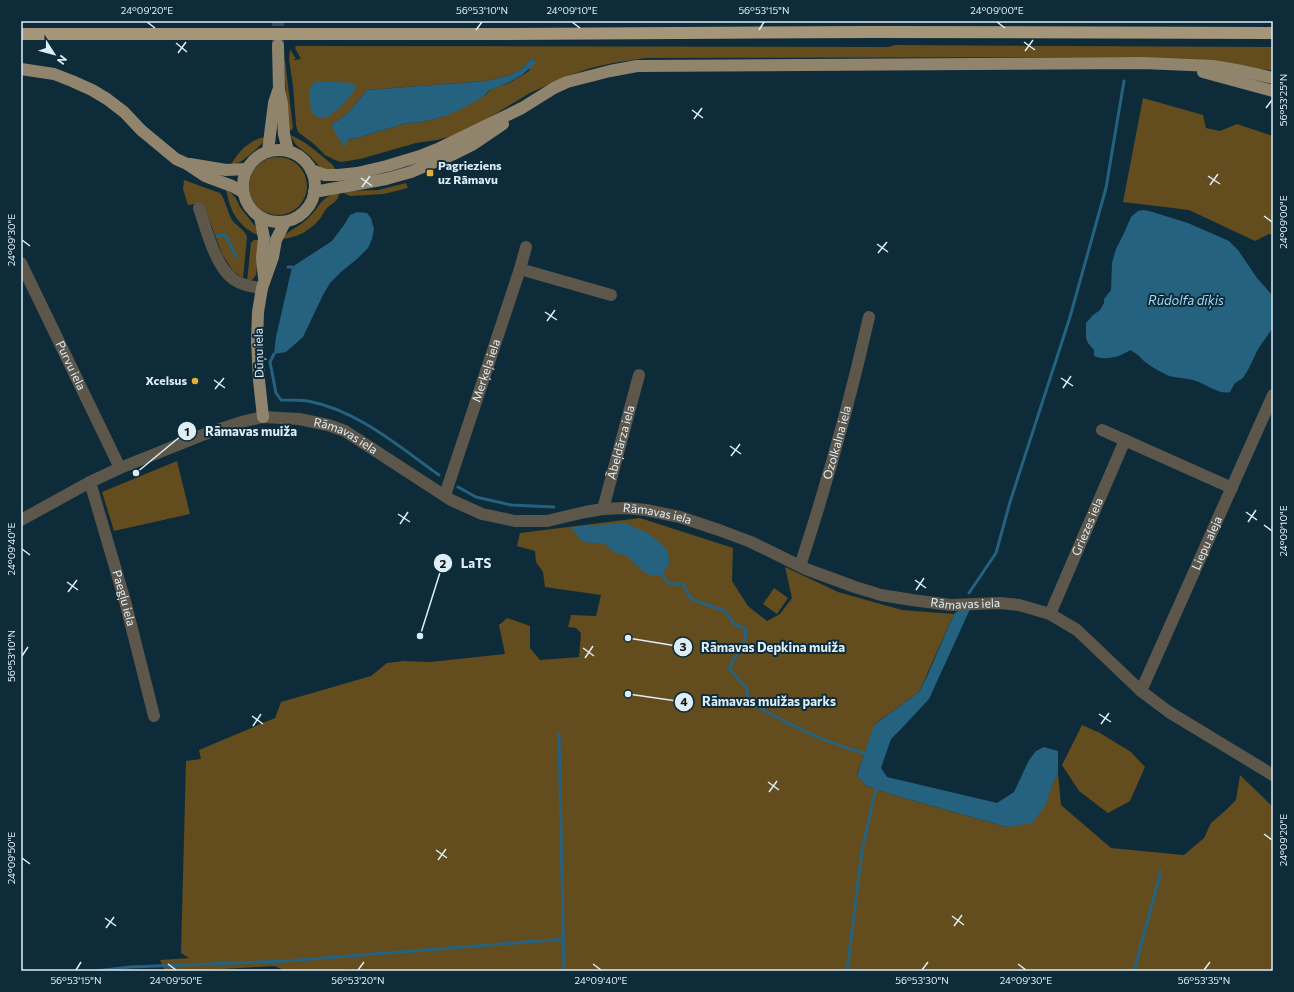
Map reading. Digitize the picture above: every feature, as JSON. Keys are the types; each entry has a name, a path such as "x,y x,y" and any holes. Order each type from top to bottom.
{"highway":[{"path":"21,34 873,32 1273,33"}],"main road":[{"path":"278,45 279,90 282,104 284,134 288,150"},
{"path":"311,170 325,175 338,175 357,173 387,166 440,148 522,108 554,88 568,82 610,71 637,66 1143,63 1213,66 1273,78"},
{"path":"1187,66 1206,73 1273,91"},
{"path":"21,69 54,74 72,81 107,99 124,112 160,147 176,159 187,164 205,176 243,192"},
{"path":"268,151 274,103 279,90"},
{"path":"314,192 386,179 411,172 472,145 504,123 522,108"},
{"path":"281,149 288,150 305,161 311,170 314,181 314,192 310,203 304,212 285,222 276,222 260,217 250,209 243,192 243,180 247,169 256,158 268,151 281,149"},
{"path":"187,164 226,170 247,169"},
{"name":"Dūņu iela","path":"260,217 264,238 262,258 263,285"},
{"name":"Dūņu iela","path":"263,417 257,341 258,312 263,285 273,257 276,240 285,222"}],"street":[{"path":"199,208 216,256 224,271 232,279 239,283 263,285"},
{"name":"Merķeļa iela","path":"445,495 526,247"},
{"name":"Purvu iela","path":"21,263 120,468"},
{"path":"520,269 610,295"},
{"name":"Ozolkalna iela","path":"800,566 819,508 851,392 869,317"},
{"name":"Ābeļdārza iela","path":"603,509 639,375"},
{"name":"Liepu aleja","path":"1141,691 1273,395"},
{"name":"Rāmavas iela","path":"21,520 90,482 120,468 205,434 245,421 263,417 276,417 328,424 345,431 451,500 482,514 516,521 547,521 603,509 626,508 646,510 680,517 719,530 751,542 800,566 854,587 881,595 951,604 1000,603 1019,605 1050,614 1077,630 1141,691 1169,712 1273,775"},
{"path":"1102,430 1232,488"},
{"name":"Griezes iela","path":"1050,614 1125,440"},
{"name":"Paegļu iela","path":"90,482 125,602 154,716"}],"shaded area":[{"path":"895,45 1273,47 1273,70 1131,57 646,58 591,68 567,76 530,93 475,126 452,136 416,143 360,159 341,162 325,155 314,144 298,132 289,59 290,49 296,59 294,60 301,59 295,48 296,46 888,47","holes":["531,59 529,71 509,83 494,88 486,95 442,117 422,122 403,124 357,138 348,139 332,124 347,114 367,90 486,81 511,75 524,67"]},
{"path":"284,61 293,127 292,130 288,131"},
{"path":"1143,98 1203,115 1206,128 1220,131 1237,124 1273,136 1273,234 1269,234 1255,241 1189,210 1123,202"},
{"path":"290,135 303,141 332,165 336,172 327,171 319,166 309,155 296,145"},
{"path":"266,137 263,142 247,157 230,166 249,143"},
{"path":"278,157 294,162 302,170 307,186 302,202 294,210 278,215 262,210 254,202 249,186 254,170 262,162"},
{"path":"184,180 220,193 224,199 232,220 243,230 247,237 243,278 233,271 222,254 203,203 188,205 183,189"},
{"path":"406,183 408,188 384,194 350,196 345,194 343,191 378,190"},
{"path":"226,188 235,197 240,207 258,230 259,236 251,232 236,217 232,211"},
{"path":"339,193 337,200 327,208 314,225 297,236 281,239 311,216 323,200"},
{"path":"254,240 260,240 256,275 252,280 247,281 251,243"},
{"path":"177,461 190,514 114,531 102,492"},
{"path":"640,518 733,548 732,581 748,606 767,621 780,614 792,598 785,567 838,592 902,610 954,614 919,692 875,724 857,774 865,785 897,796 1007,827 1052,786 1058,773 1061,805 1111,848 1184,855 1204,838 1211,823 1236,800 1240,775 1273,807 1273,971 352,971 351,969 332,971 287,971 274,966 165,971 160,960 189,958 181,953 186,761 201,759 199,750 275,718 281,702 371,676 387,663 404,661 430,662 505,654 499,625 507,618 530,626 530,648 540,660 579,657 581,633 576,628 568,627 571,615 596,616 601,595 545,587 543,572 536,562 535,551 517,546 520,533"},
{"path":"774,588 788,598 777,614 763,604"},
{"path":"1082,725 1100,733 1131,752 1145,767 1130,801 1108,813 1079,791 1062,765"}],"water":[{"path":"531,59 536,61 536,63 522,75 508,83 490,90 483,97 455,112 442,117 422,122 403,124 357,138 348,139 343,143 333,129 332,124 347,114 367,90 486,81 511,75 524,67"},
{"path":"316,81 353,83 356,88 350,97 335,112 324,118 320,118 312,112 309,100 310,88"},
{"name":"Rūdolfa dīķis","path":"1143,210 1188,223 1229,241 1238,250 1257,278 1273,296 1272,329 1258,349 1243,378 1235,383 1230,392 1221,392 1200,382 1167,375 1148,364 1136,353 1130,350 1113,358 1094,356 1094,350 1086,338 1086,323 1100,310 1104,303 1104,299 1111,290 1112,263 1116,249 1131,217 1138,211"},
{"path":"357,212 367,213 371,218 374,229 368,248 330,283 303,337 286,352 274,354 276,337 292,267 332,241 350,215"},
{"path":"625,523 648,533 668,550 669,565 661,575 654,576 645,573 627,556 614,552 605,544 583,542 570,527"},
{"path":"963,606 971,607 929,699 891,739 881,768 887,777 997,803 1014,792 1029,760 1036,751 1044,747 1058,751 1058,773 1045,806 1032,823 1007,827 897,796 865,785 857,775 874,725 919,692 954,614"}],"waterway":[{"path":"969,593 996,553 1010,502 1070,317 1106,188 1124,81"},
{"path":"217,236 226,236 236,257"},
{"path":"274,354 270,362 276,393 281,400 308,401 327,406 361,421 393,441 439,475"},
{"path":"458,487 476,497 511,505 554,507"},
{"path":"660,573 670,584 683,584 691,599 725,611 734,624 746,629 745,640 729,668 747,689 748,701 776,717 819,738 864,753"},
{"path":"559,734 564,971"},
{"path":"847,971 862,850 876,789"},
{"path":"1134,971 1161,871"},
{"path":"96,971 130,967 286,961 564,939"}],"tunnel":[{"path":"278,21 278,44"}],"place":[{"name":"Pagrieziens uz Rāmavu","path":"430,173"},
{"name":"Xcelsus","path":"195,381"},
{"name":"Rāmavas muiža","path":"136,473"},
{"name":"LaTS","path":"420,636"},
{"name":"Rāmavas Depkina muiža","path":"628,638"},
{"name":"Rāmavas muižas parks","path":"628,694"}]}
